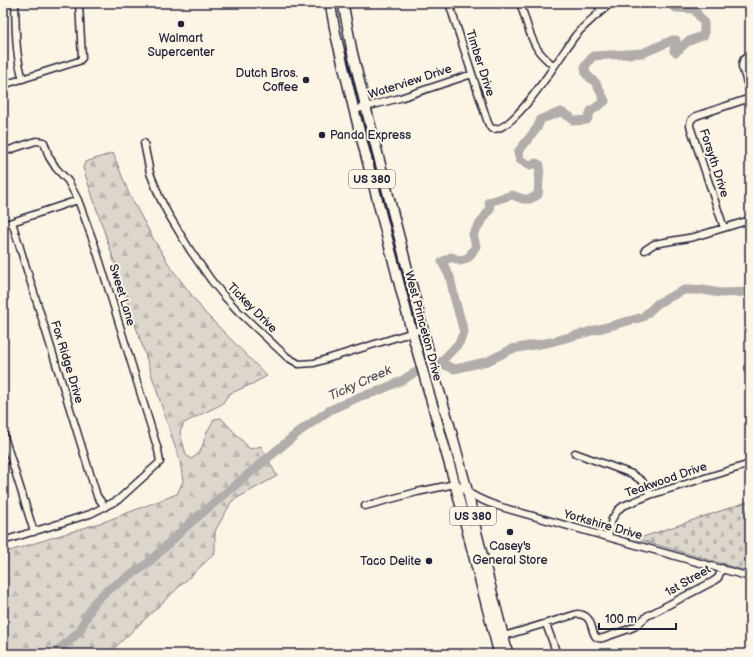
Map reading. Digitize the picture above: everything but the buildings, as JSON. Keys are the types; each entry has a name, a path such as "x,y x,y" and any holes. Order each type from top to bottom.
{"highway":[{"name":"West Princeton Drive","path":"330,3 354,110 412,333 499,636 508,654"},
{"name":"West Princeton Drive","path":"343,3 352,51 366,108 436,380 468,493 499,636 499,654"}],"street":[{"path":"15,3 16,44 19,67 23,79"},
{"path":"3,85 79,61 82,58 79,3"},
{"name":"Timber Drive","path":"449,3 487,120 492,129 502,126 519,113 554,66"},
{"path":"520,3 538,51 554,66 573,38 582,28 611,3"},
{"path":"596,3 602,10"},
{"path":"750,55 743,60 742,67 750,92"},
{"name":"Waterview Drive","path":"354,110 400,98 472,74"},
{"name":"Forsyth Drive","path":"724,228 690,123 696,116 750,98"},
{"name":"Sweet Lane","path":"3,152 36,142 44,142 49,157 56,168 68,181 78,200 95,246 158,450 160,462 118,500 105,506"},
{"name":"Tickey Drive","path":"144,143 150,173 160,198 167,212 201,266 231,304 260,333 292,360 300,364 314,363 423,329"},
{"path":"3,225 78,200"},
{"path":"645,250 654,244 694,237 750,220"},
{"name":"Fox Ridge Drive","path":"12,222 97,496 105,506"},
{"path":"3,433 34,532"},
{"path":"575,453 632,474 642,481 650,495"},
{"name":"Teakwood Drive","path":"608,537 612,519 618,510 623,506 650,495 750,464"},
{"path":"365,506 417,492 455,484"},
{"name":"Yorkshire Drive","path":"455,484 468,493 488,503 750,577"},
{"path":"3,542 90,514 105,506"},
{"name":"1st Street","path":"546,624 581,614 588,618 594,635 597,638 604,638 636,626 647,616 715,580 718,578 722,568"},
{"path":"499,636 546,624 557,654"}],"green space":[{"path":"113,153 129,194 172,269 205,313 267,376 229,394 222,404 184,423 180,432 186,455 191,459 198,454 214,419 221,418 250,449 261,446 277,476 232,501 215,531 215,553 108,654 3,654 3,553 106,521 177,494 183,481 180,461 83,168 85,162"},
{"path":"750,501 750,572 637,539"}],"waterway":[{"path":"54,654 79,632 93,604 106,591 146,565 190,523 300,431 330,410 361,396 376,392 403,380 412,374 440,363 459,343 464,332 450,277 442,262 451,257 461,261 469,257 476,246 473,234 490,209 489,202 512,195 523,199 530,199 538,195 540,165 536,163 530,165 520,160 518,152 537,128 541,119 561,112 574,121 587,120 591,111 605,101 596,83 586,74 585,66 593,56 643,53 673,40 676,40 674,51 676,52 687,42 704,35 704,23 694,9 676,8 668,3"},
{"name":"Ticky Creek","path":"440,363 455,369 488,361 512,349 551,342 643,317 658,303 684,290 703,290 720,293 750,292"}],"place":[{"name":"Walmart Supercenter","path":"181,24"},
{"name":"Dutch Bros. Coffee","path":"306,80"},
{"name":"Panda Express","path":"322,135"},
{"name":"Casey's General Store","path":"510,532"},
{"name":"Taco Delite","path":"429,561"}]}
